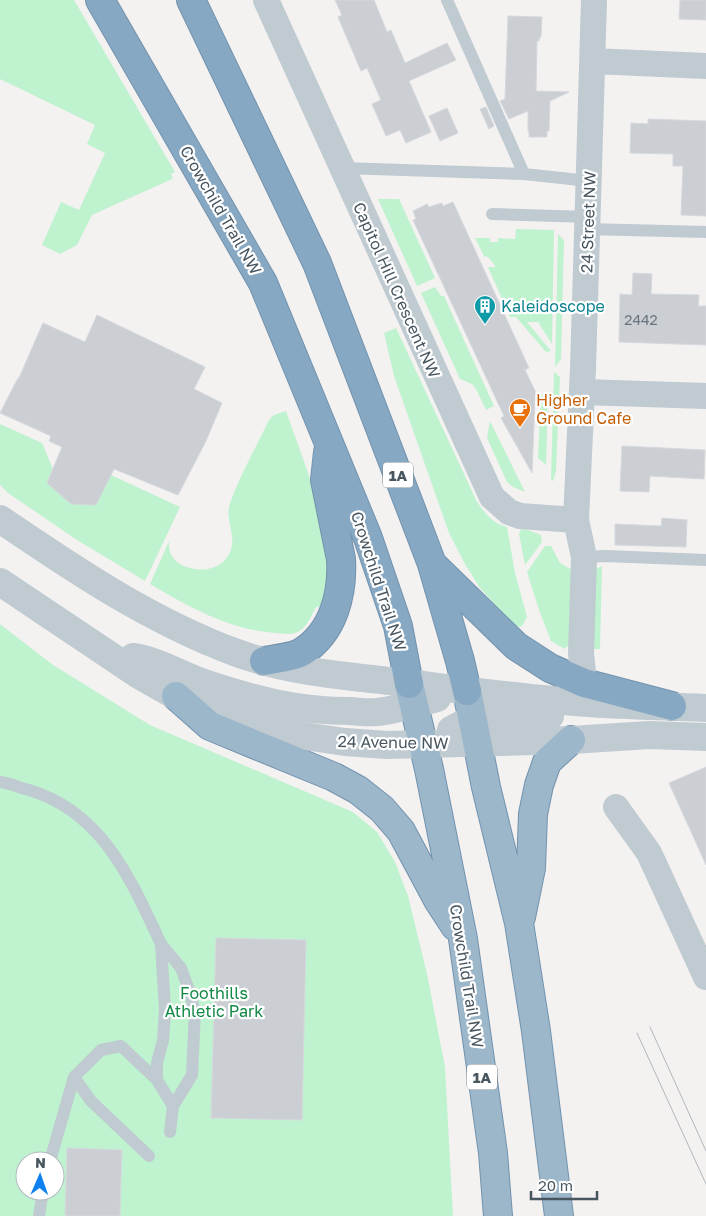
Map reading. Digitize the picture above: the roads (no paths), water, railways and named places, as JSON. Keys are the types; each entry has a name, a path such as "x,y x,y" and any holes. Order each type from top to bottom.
{"highway":[{"name":"Crowchild Trail NW","path":"100,0 263,283 368,538 398,626 463,939 492,1153 498,1216"},
{"name":"1A","path":"191,0 317,263 432,564 460,661 519,923 536,1030 559,1216"},
{"path":"264,661 302,653 319,637 328,625 335,610 341,589 342,572 341,559 324,480 329,446"},
{"path":"432,564 516,646 550,668 584,683 672,706"},
{"path":"176,696 210,726 334,777 358,790 382,809 401,831 438,900 463,939"},
{"path":"519,923 531,868 533,814 539,785 547,762 571,740"}],"street":[{"name":"Capitol Hill Crescent NW","path":"266,0 492,497 509,512 520,516 576,520"},
{"name":"24 Street NW","path":"584,683 581,653 584,557 576,520 582,392 594,0"},
{"path":"593,61 706,66"},
{"path":"582,392 706,396"},
{"path":"0,519 82,573 158,617 237,653 264,661 412,694 467,691 589,703 706,708"},
{"name":"24 Avenue NW","path":"0,582 139,674 176,696 243,722 283,733 371,744 423,744 475,731 571,740 649,735 706,737"},
{"path":"109,653 143,658 189,678 278,705 326,711 377,712 412,694"},
{"path":"475,731 490,715 706,720"},
{"path":"616,807 649,853 706,977"}],"lane":[{"path":"447,0 524,174"},
{"path":"342,168 524,174 589,181"},
{"path":"492,214 706,232"},
{"path":"584,557 605,556 706,560"},
{"path":"0,782 43,794 70,809 95,829 124,868 161,944 181,968 195,1012 192,1075 173,1106 170,1132"},
{"path":"157,1080 165,1009 161,944"},
{"path":"53,1151 74,1077 101,1050 121,1046 157,1080 173,1106"},
{"path":"74,1077 91,1101 149,1156"},
{"path":"39,1216 42,1201"}],"tram line":[{"path":"650,1027 706,1151"},
{"path":"637,1033 706,1184"}],"place":[{"name":"Kaleidoscope","path":"485,325"},
{"name":"Higher Ground Cafe","path":"520,428"}],"park label":[{"name":"Foothills Athletic Park","path":"214,1002"}]}
